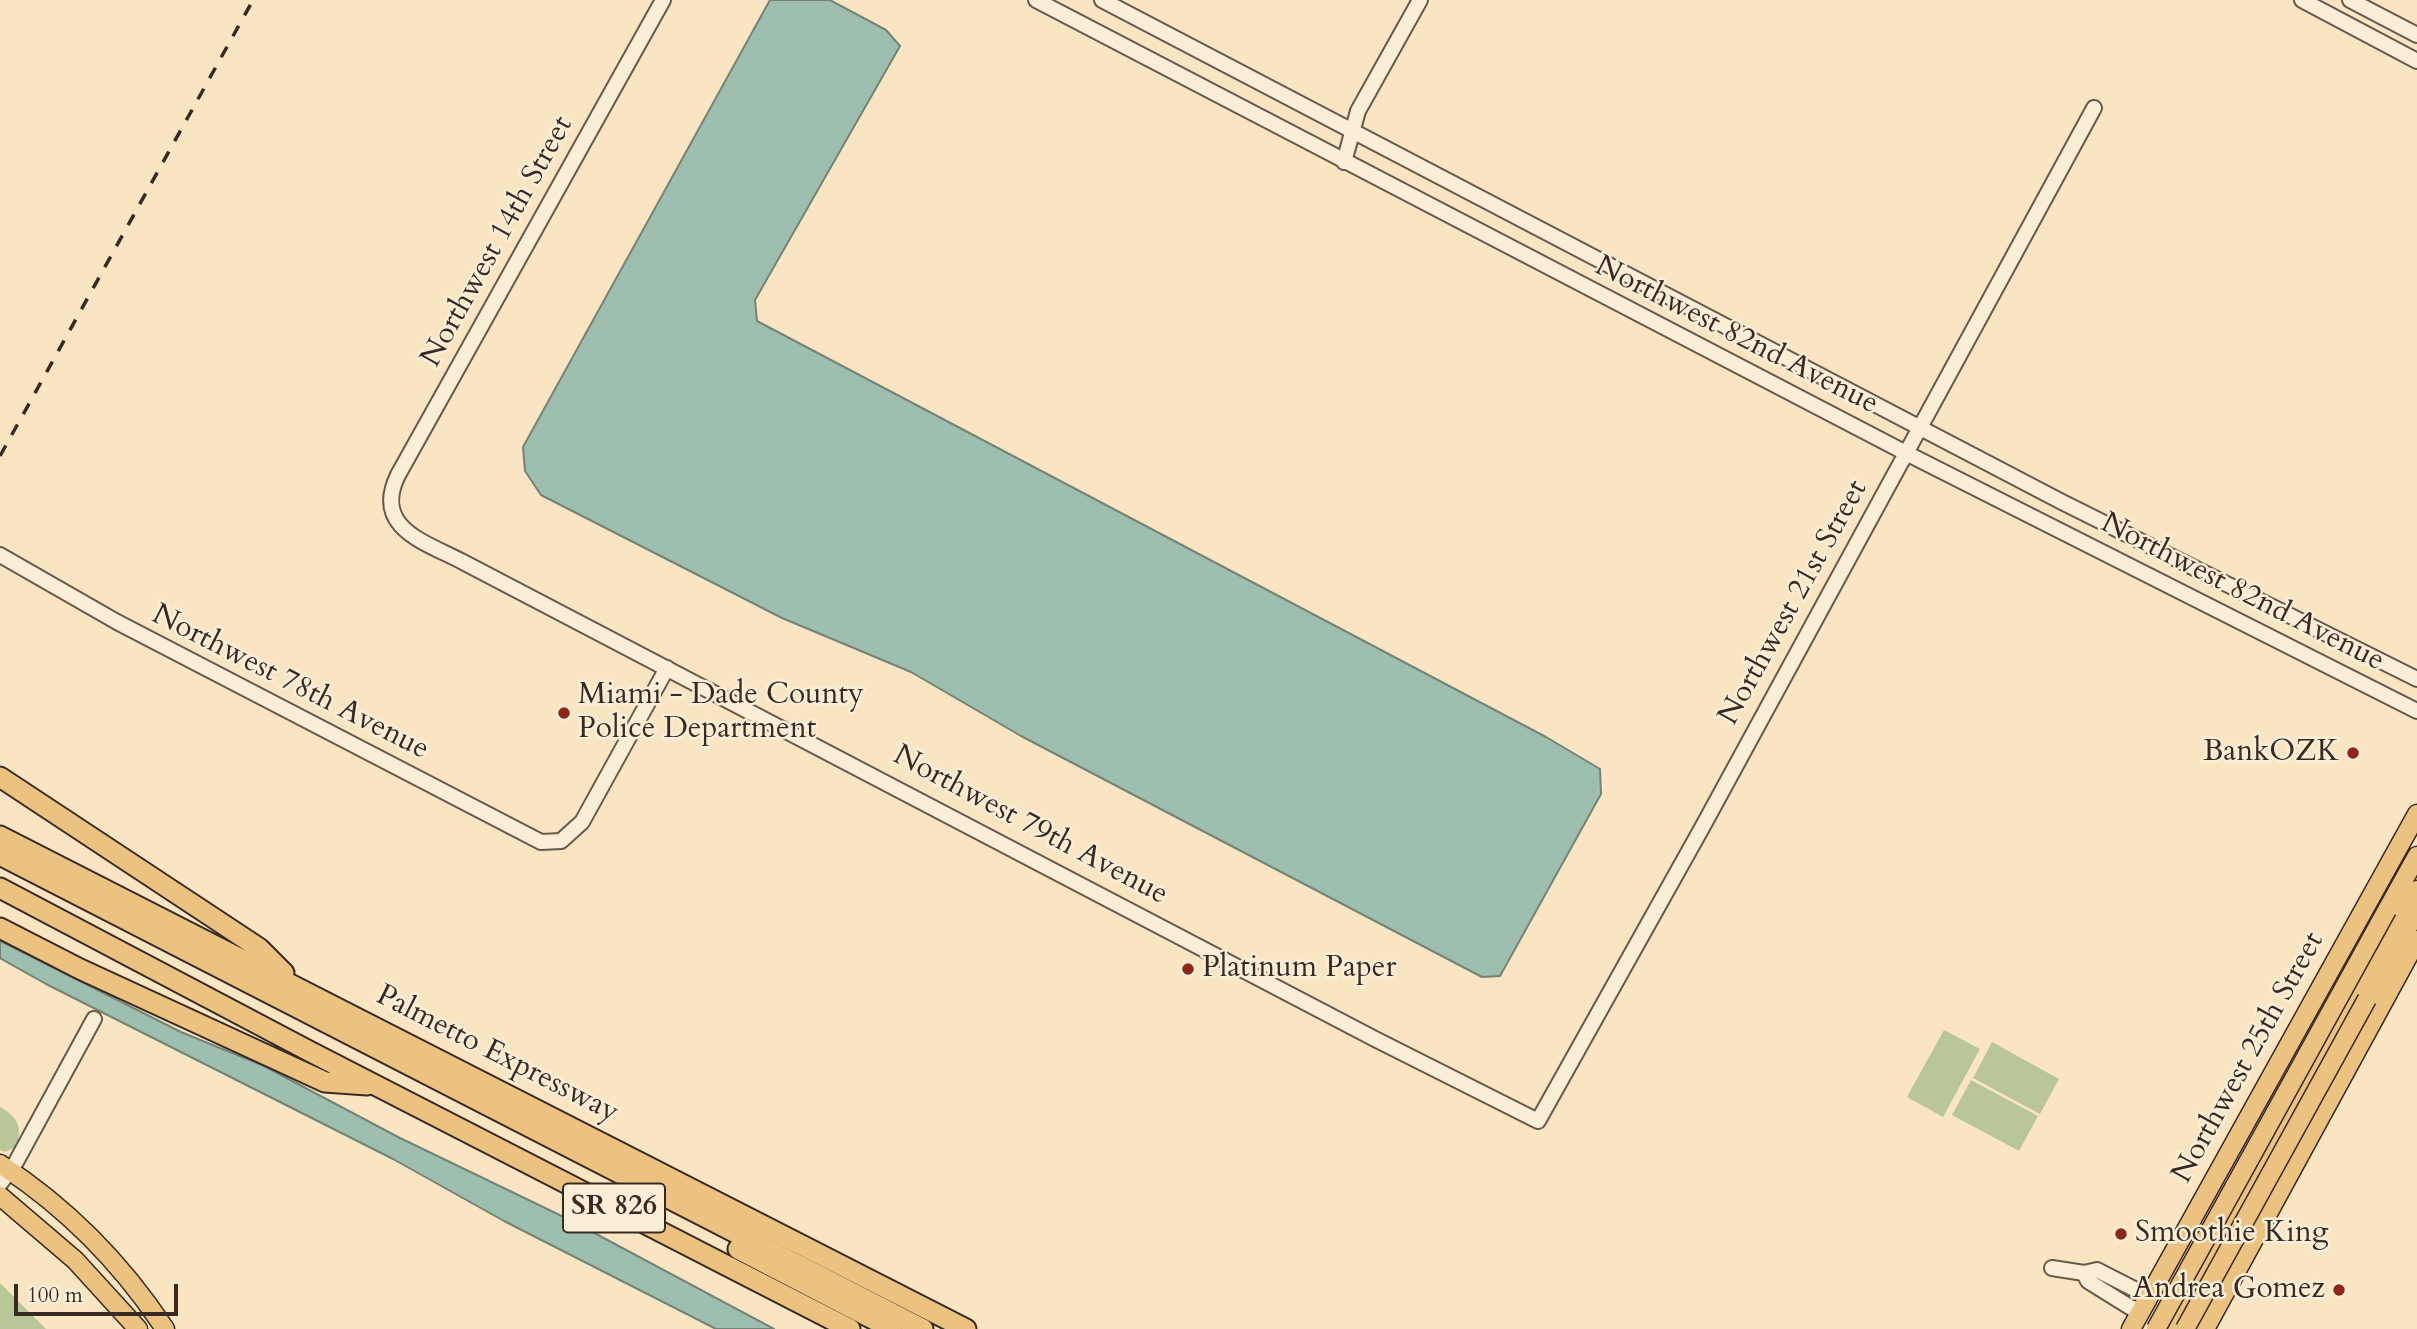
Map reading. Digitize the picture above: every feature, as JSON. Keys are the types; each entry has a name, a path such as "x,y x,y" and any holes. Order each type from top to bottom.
{"highway":[{"path":"0,777 259,948 299,987"},
{"path":"0,788 62,820"},
{"name":"Palmetto Expressway","path":"0,836 966,1329"},
{"path":"0,855 923,1329"},
{"path":"0,868 892,1329"},
{"name":"SR 826","path":"0,888 849,1329"},
{"path":"0,928 80,969 325,1082 378,1086"}],"main road":[{"name":"Northwest 25th Street","path":"2132,1329 2417,814"},
{"path":"2156,1329 2417,856"},
{"path":"2205,1329 2409,940 2417,890"},
{"path":"2180,1327 2348,1006 2397,919 2412,910"},
{"path":"2180,1327 2367,999 2409,940"},
{"path":"3,1173 92,1239 133,1284 165,1329"},
{"path":"0,1196 75,1260 133,1326"},
{"path":"2145,1306 2180,1327"}],"street":[{"name":"Northwest 14th Street","path":"392,512 390,497 398,475 663,0"},
{"name":"Northwest 82nd Avenue","path":"1036,0 1906,453 2417,710"},
{"name":"Northwest 82nd Avenue","path":"1102,0 1920,427 2417,679"},
{"path":"1344,162 1358,111 1420,0"},
{"path":"2302,0 2417,61"},
{"path":"2350,0 2417,35"},
{"name":"Northwest 21st Street","path":"1538,1121 2094,108"},
{"name":"Northwest 79th Avenue","path":"392,512 404,528 416,537 1375,1039 1538,1121"},
{"name":"Northwest 78th Avenue","path":"0,555 117,622 541,842 561,841 582,822 667,668"},
{"path":"2201,602 2214,578"},
{"path":"3,1173 94,1019"},
{"path":"2052,1268 2084,1273 2097,1270 2142,1293 2145,1306"}],"green space":[{"path":"1944,1030 1980,1049 1943,1117 1907,1097"},
{"path":"1992,1042 2059,1079 2040,1114 1973,1078"},
{"path":"1971,1080 2038,1116 2019,1151 1952,1115"},
{"path":"0,1107 15,1119 19,1129 16,1147 5,1152 0,1150"},
{"path":"0,1283 46,1329 0,1329"}],"shaded area":[{"path":"770,0 830,0 886,30 900,46 755,300 757,321 1546,737 1600,769 1601,794 1500,976 1482,977 1021,736 911,672 782,618 541,495 525,471 523,447"},
{"path":"0,941 181,1032 264,1066 398,1137 570,1220 774,1329 716,1329 504,1221 393,1159 46,984 0,958"}],"railway":[{"path":"0,456 253,0"}],"place":[{"name":"Miami - Dade County Police Department","path":"564,713"},
{"name":"BankOZK","path":"2353,753"},
{"name":"Platinum Paper","path":"1188,969"},
{"name":"Smoothie King","path":"2121,1234"},
{"name":"Andrea Gomez","path":"2339,1290"}]}
